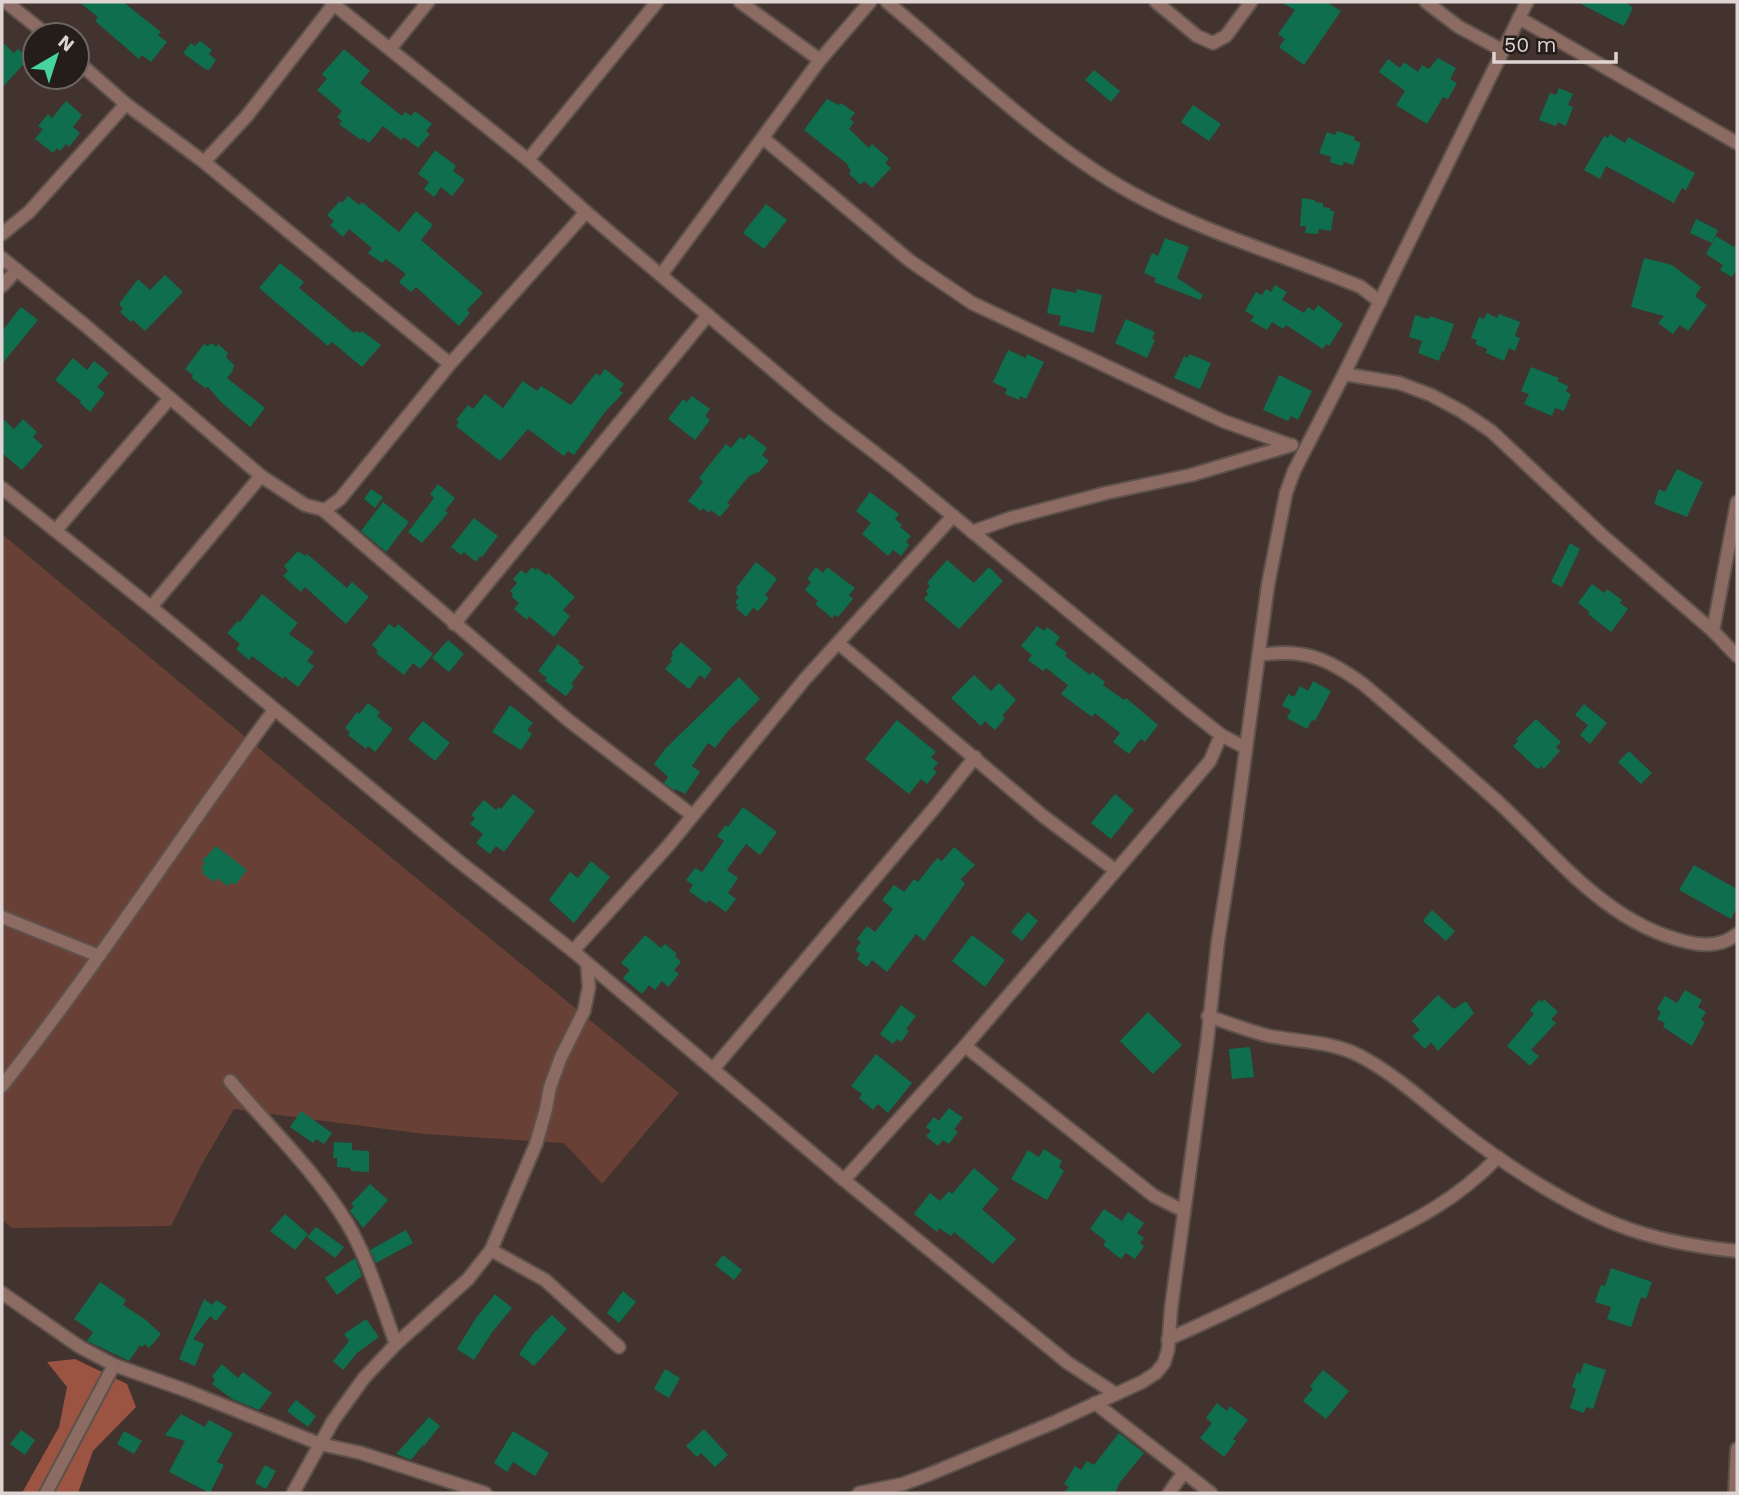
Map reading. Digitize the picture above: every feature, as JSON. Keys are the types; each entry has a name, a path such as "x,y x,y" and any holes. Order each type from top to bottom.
{"street":[{"path":"6,2 30,21"},
{"path":"390,49 428,2"},
{"path":"528,160 657,2"},
{"path":"740,2 820,60"},
{"path":"660,275 820,60 870,2"},
{"path":"887,2 1053,141 1103,176 1184,219 1361,288 1380,302"},
{"path":"1156,2 1197,36 1213,43 1226,36 1251,2"},
{"path":"1426,2 1459,27 1502,50"},
{"path":"859,1493 903,1484 930,1474 1116,1394 1156,1373 1164,1363 1207,1044 1208,1016 1280,518 1294,471 1527,2"},
{"path":"204,162 246,117 333,3 528,160 826,415 1221,735 1246,748"},
{"path":"1519,18 1737,143"},
{"path":"91,73 126,104 204,162 450,364"},
{"path":"2,233 15,225 34,206 126,104"},
{"path":"763,138 910,261 972,303 1223,421 1306,449"},
{"path":"2,258 86,326 261,477 305,505 322,509 330,508 340,499 450,364 586,212"},
{"path":"2,286 16,270"},
{"path":"454,624 708,315"},
{"path":"1344,374 1399,383 1431,395 1490,431 1602,535 1713,631 1737,656"},
{"path":"56,530 170,398"},
{"path":"972,532 1011,518 1106,493 1191,475 1290,444"},
{"path":"151,607 261,477"},
{"path":"2,488 151,607 456,859 573,951 1068,1363 1116,1394"},
{"path":"1713,631 1737,502"},
{"path":"322,509 568,720 692,815"},
{"path":"573,951 668,846 838,643 953,516"},
{"path":"838,643 1043,816 1115,870"},
{"path":"1259,654 1292,652 1310,655 1340,668 1363,684 1515,818 1576,879 1626,918 1651,931 1698,945 1720,943 1737,934"},
{"path":"2,1086 99,956 274,710"},
{"path":"845,1180 965,1046 1210,761 1221,735"},
{"path":"713,1069 975,757"},
{"path":"2,917 99,956"},
{"path":"293,1493 344,1403 364,1378 396,1344 468,1279 491,1250 536,1144 550,1087 561,1057 584,1011 589,987 587,963"},
{"path":"1208,1016 1269,1036 1312,1041 1359,1055 1414,1091 1498,1157 1618,1226 1649,1236 1737,1251"},
{"path":"965,1046 1154,1196 1184,1211"},
{"path":"230,1081 325,1191 348,1225 396,1344"},
{"path":"1168,1339 1242,1306 1435,1209 1475,1180 1498,1157"},
{"path":"491,1250 545,1280 619,1347"},
{"path":"2,1293 80,1347 114,1365 320,1444 485,1493"},
{"path":"46,1493 114,1365"},
{"path":"1095,1403 1212,1493"},
{"path":"1735,1493 1737,1449"},
{"path":"1169,1493 1184,1472"}],"shaded area":[{"path":"2,534 679,1093 602,1184 564,1143 424,1134 234,1109 171,1226 12,1228 2,1220"},
{"path":"75,1359 127,1384 136,1407 93,1451 78,1493 22,1493 59,1427 67,1387 47,1362"}],"building":[{"path":"79,2 123,2 161,32 158,35 167,42 151,62 142,55 139,59 95,21 98,17"},
{"path":"1281,2 1326,2 1341,11 1304,65 1279,47 1285,39 1278,34 1295,10"},
{"path":"1577,2 1626,2 1633,8 1624,26"},
{"path":"200,41 212,50 209,54 216,60 209,70 183,53 191,43 195,46"},
{"path":"2,42 14,53 18,49 21,51 21,67 2,88"},
{"path":"344,49 370,71 360,83 402,116 405,112 411,116 415,111 432,124 426,131 430,134 418,148 404,137 401,140 383,126 369,143 339,124 342,121 337,117 342,111 317,90 327,79 322,74"},
{"path":"1438,58 1456,68 1450,79 1457,83 1448,99 1443,97 1427,124 1396,105 1405,91 1379,72 1388,59 1400,68 1404,62 1418,72 1422,65 1429,69"},
{"path":"1094,70 1120,91 1111,102 1085,80"},
{"path":"1559,88 1573,94 1568,105 1573,107 1566,126 1558,122 1556,126 1539,120 1550,93 1556,95"},
{"path":"827,99 839,105 841,103 855,113 850,119 854,122 849,129 869,148 872,144 889,159 885,163 891,168 872,188 864,181 861,185 849,174 851,171 846,163 804,130"},
{"path":"66,101 82,115 73,127 80,133 69,147 66,144 60,151 57,148 53,153 35,139 43,129 38,126 48,114 52,118"},
{"path":"1193,105 1221,124 1209,141 1181,122"},
{"path":"1337,131 1355,137 1354,140 1361,143 1353,165 1344,162 1342,166 1330,162 1331,157 1319,153 1327,132 1335,135"},
{"path":"1610,134 1625,143 1628,137 1695,173 1686,190 1682,188 1674,203 1606,166 1600,179 1584,170 1604,136 1608,138"},
{"path":"435,150 456,166 453,171 465,180 452,196 441,187 434,197 424,189 429,182 418,174"},
{"path":"348,196 359,205 362,202 399,232 416,211 433,225 421,240 483,293 467,310 470,313 459,326 416,287 411,292 399,282 406,274 386,259 382,263 368,253 372,248 349,229 343,237 330,225 334,221 327,215"},
{"path":"1302,198 1323,203 1323,207 1334,211 1331,231 1319,229 1318,234 1305,233 1306,226 1300,226"},
{"path":"766,204 787,220 764,249 743,233"},
{"path":"1696,219 1718,230 1712,243 1690,233"},
{"path":"1716,236 1734,247 1732,251 1737,242 1737,273 1732,277 1720,270 1723,265 1706,254"},
{"path":"1165,238 1189,247 1177,278 1203,295 1200,300 1154,282 1156,278 1144,273 1152,253 1158,256"},
{"path":"1644,258 1672,265 1701,287 1695,296 1707,305 1688,331 1680,325 1673,334 1658,323 1664,316 1631,307"},
{"path":"280,263 304,282 299,288 354,333 362,331 381,345 362,367 332,342 328,346 259,288"},
{"path":"165,275 183,292 145,331 120,312 123,309 119,304 138,279 150,290"},
{"path":"1275,285 1287,292 1282,300 1304,313 1308,307 1314,311 1318,305 1343,324 1329,346 1326,344 1323,349 1286,325 1283,329 1272,322 1267,330 1251,321 1254,316 1245,311 1256,292 1262,295 1266,289 1271,292"},
{"path":"1052,288 1076,293 1077,289 1102,295 1094,333 1059,325 1061,316 1047,313"},
{"path":"21,307 38,320 2,364 2,331"},
{"path":"1487,313 1497,318 1499,314 1520,322 1515,336 1520,338 1515,351 1509,348 1504,361 1486,353 1487,349 1475,344 1477,340 1471,338 1479,317 1484,319"},
{"path":"1415,315 1428,319 1430,316 1454,324 1439,361 1418,353 1422,341 1409,337"},
{"path":"1126,319 1155,332 1152,339 1155,340 1147,358 1115,343"},
{"path":"212,343 216,347 218,344 228,353 226,357 234,365 227,378 265,408 250,427 185,369 204,344 208,346"},
{"path":"1008,350 1026,358 1027,354 1044,362 1026,399 1020,396 1019,400 1005,394 1007,389 993,382"},
{"path":"1189,354 1211,363 1200,389 1174,378 1184,356 1188,358"},
{"path":"73,358 87,370 94,361 109,373 97,387 105,393 90,412 55,380"},
{"path":"1531,367 1559,378 1557,381 1568,386 1566,392 1571,394 1564,411 1555,408 1552,416 1524,404 1529,394 1521,391"},
{"path":"605,369 624,384 619,390 623,393 605,412 574,455 568,451 564,456 528,429 500,461 456,426 459,422 456,420 468,405 473,409 485,394 503,408 523,381 537,391 541,386 571,405 596,373 600,376"},
{"path":"1279,375 1312,391 1298,420 1291,416 1288,421 1263,410"},
{"path":"692,396 710,409 705,416 710,420 695,440 668,419 683,399 687,402"},
{"path":"2,418 14,429 23,419 37,432 33,437 43,446 22,470 2,453"},
{"path":"749,434 767,448 762,455 769,461 759,472 749,476 727,503 730,505 720,517 711,510 709,513 703,508 701,511 688,501 703,482 699,478 726,444 731,448 740,437 744,440"},
{"path":"1677,469 1703,482 1687,517 1654,504 1659,489 1665,492"},
{"path":"438,484 455,498 445,511 448,513 422,543 408,532 434,498 430,494"},
{"path":"371,489 383,497 375,508 364,499"},
{"path":"870,492 899,514 895,519 911,536 906,542 909,545 901,556 893,550 888,556 862,534 871,523 856,511"},
{"path":"383,502 409,522 386,552 361,531"},
{"path":"474,518 498,536 476,562 464,552 461,555 451,547"},
{"path":"1570,543 1580,549 1562,587 1551,582"},
{"path":"298,551 305,556 307,554 347,588 352,582 369,597 346,624 305,587 301,592 283,576 288,571 284,566"},
{"path":"947,560 974,583 989,567 1003,581 959,629 924,599 930,586 927,583"},
{"path":"756,562 777,579 765,595 769,598 758,611 753,608 746,617 736,608 738,605 735,602 739,597 735,593"},
{"path":"532,567 546,575 548,573 575,597 563,610 570,616 554,637 529,616 527,620 514,609 519,603 510,591 517,583 513,579 521,570 526,574"},
{"path":"816,567 823,573 827,567 855,588 849,595 853,599 838,617 835,615 832,618 815,604 818,601 805,590 811,582 807,579"},
{"path":"1592,584 1604,593 1607,589 1622,600 1620,603 1628,609 1611,632 1578,603"},
{"path":"262,594 298,623 289,634 314,652 307,661 314,666 298,687 252,656 249,660 236,649 240,644 227,633 240,622"},
{"path":"389,624 395,628 398,624 433,654 420,669 413,663 404,675 376,653 378,651 372,645"},
{"path":"1037,626 1044,631 1047,627 1060,637 1055,644 1067,653 1065,656 1090,675 1092,672 1105,682 1103,685 1124,700 1126,698 1158,725 1145,742 1141,739 1129,754 1113,742 1120,733 1095,713 1092,717 1061,694 1068,685 1046,668 1043,671 1028,660 1032,655 1021,646"},
{"path":"448,640 464,654 449,672 432,658"},
{"path":"681,642 712,669 705,679 700,675 689,689 665,669 672,661 671,653"},
{"path":"558,644 584,667 566,696 545,681 547,678 538,671"},
{"path":"974,675 991,691 999,683 1016,700 1002,716 1005,718 995,730 985,721 981,726 951,698"},
{"path":"739,677 760,699 715,748 708,743 692,766 700,772 685,794 676,789 675,791 664,783 668,777 654,764 665,749"},
{"path":"1313,681 1331,691 1315,721 1312,720 1307,729 1287,718 1291,710 1282,706 1288,694 1294,697 1300,686 1308,691"},
{"path":"368,703 380,712 377,716 393,729 375,752 368,746 366,749 348,735 350,732 345,728"},
{"path":"1584,704 1607,723 1590,744 1580,735 1588,725 1575,715"},
{"path":"510,705 533,723 527,730 532,734 521,750 492,732"},
{"path":"1536,719 1561,742 1556,747 1560,751 1544,769 1541,766 1539,769 1535,767 1513,746 1518,741 1516,739"},
{"path":"897,720 936,752 931,757 938,763 933,769 937,772 927,784 921,779 909,794 865,759"},
{"path":"423,721 450,743 435,761 408,739"},
{"path":"1629,751 1652,773 1641,784 1618,762"},
{"path":"513,794 535,811 504,852 496,846 490,854 476,843 483,834 470,824 475,818 471,815 484,800 496,810 499,807 501,809"},
{"path":"1115,794 1134,810 1111,839 1091,823"},
{"path":"743,807 777,832 760,855 746,844 727,870 738,878 728,893 736,899 726,912 689,891 693,885 686,880 695,868 702,872 724,841 717,836 726,825 728,827"},
{"path":"216,846 247,870 235,885 231,882 227,886 217,878 214,882 202,873 204,871 201,868 205,863 202,861"},
{"path":"954,847 975,865 961,879 965,884 924,941 916,934 887,972 872,960 867,967 857,959 860,954 855,950 861,942 857,939 867,926 875,932 893,909 882,900 894,885 904,892 914,879 918,882 937,858 942,861"},
{"path":"591,861 610,877 574,923 549,900 570,872 578,878"},
{"path":"1694,865 1737,889 1737,907 1731,919 1679,890"},
{"path":"1432,910 1455,931 1446,941 1423,921"},
{"path":"1028,912 1038,921 1022,941 1011,932"},
{"path":"645,935 661,948 665,944 677,954 675,956 681,962 674,970 679,974 668,987 662,981 655,990 649,985 642,994 623,978 630,970 621,963"},
{"path":"972,935 1005,960 985,987 952,961"},
{"path":"1685,990 1702,1000 1698,1007 1706,1012 1701,1020 1705,1022 1692,1046 1663,1027 1665,1023 1657,1019 1661,1012 1657,1009 1665,996 1677,1003"},
{"path":"1438,995 1454,1009 1466,1001 1474,1013 1438,1051 1431,1042 1425,1049 1412,1036 1420,1030 1412,1021"},
{"path":"1544,999 1558,1012 1551,1019 1556,1023 1531,1050 1539,1056 1530,1066 1507,1046 1534,1014 1530,1010 1539,1000 1542,1002"},
{"path":"901,1005 916,1016 906,1029 909,1031 901,1042 897,1039 893,1044 880,1034"},
{"path":"1148,1012 1182,1045 1153,1074 1120,1041"},
{"path":"1250,1047 1254,1077 1232,1079 1229,1049"},
{"path":"876,1054 912,1083 888,1113 878,1104 873,1110 859,1098 862,1094 851,1086"},
{"path":"949,1108 963,1118 954,1129 958,1132 949,1144 943,1140 938,1146 926,1136 931,1131 926,1127 934,1117 939,1121"},
{"path":"301,1111 332,1133 324,1144 316,1139 313,1143 290,1127"},
{"path":"334,1142 352,1143 352,1150 369,1151 369,1172 337,1167 337,1158 333,1158"},
{"path":"1044,1149 1062,1161 1059,1167 1064,1171 1047,1200 1011,1179 1028,1150 1039,1157"},
{"path":"974,1168 999,1189 982,1209 1016,1239 993,1264 954,1232 951,1236 939,1228 937,1232 914,1214 930,1193 940,1201 949,1191 952,1194"},
{"path":"370,1184 388,1200 363,1228 350,1211 354,1206 351,1204"},
{"path":"1104,1209 1122,1221 1128,1212 1144,1223 1137,1233 1144,1238 1140,1243 1144,1246 1135,1259 1126,1253 1121,1259 1103,1245 1106,1241 1090,1229"},
{"path":"285,1214 308,1234 295,1250 270,1231"},
{"path":"316,1227 344,1247 335,1258 307,1237"},
{"path":"406,1230 413,1243 376,1263 370,1250"},
{"path":"723,1255 742,1270 734,1280 715,1265"},
{"path":"355,1258 362,1276 337,1295 325,1278"},
{"path":"1611,1268 1652,1282 1646,1299 1641,1297 1631,1327 1607,1319 1611,1307 1595,1302 1601,1285 1605,1286"},
{"path":"100,1282 126,1300 123,1305 161,1334 149,1348 145,1344 142,1347 140,1345 129,1361 87,1341 93,1332 74,1319"},
{"path":"623,1291 636,1302 619,1323 607,1313"},
{"path":"495,1294 512,1308 474,1360 457,1349"},
{"path":"204,1299 212,1305 216,1300 227,1307 216,1321 210,1316 193,1339 204,1344 195,1366 179,1359"},
{"path":"552,1315 567,1329 534,1366 519,1354 533,1334"},
{"path":"366,1319 379,1337 357,1353 343,1370 333,1361 349,1341 344,1334"},
{"path":"1584,1363 1606,1370 1593,1409 1586,1407 1584,1413 1570,1408 1576,1389 1572,1387 1577,1372 1580,1374"},
{"path":"222,1364 238,1378 243,1372 272,1393 259,1410 232,1399 212,1384 215,1379 212,1376"},
{"path":"665,1369 680,1378 669,1398 654,1389"},
{"path":"1323,1370 1349,1391 1326,1419 1303,1401 1313,1389 1310,1386"},
{"path":"296,1400 316,1416 308,1427 287,1411"},
{"path":"1217,1403 1227,1411 1230,1406 1248,1420 1233,1439 1236,1441 1224,1457 1200,1438 1212,1423 1206,1418"},
{"path":"181,1414 205,1427 209,1420 233,1433 217,1462 224,1465 210,1493 169,1472 185,1441 165,1435"},
{"path":"429,1417 440,1426 424,1446 411,1460 396,1454"},
{"path":"704,1429 728,1455 715,1467 701,1453 697,1457 686,1446"},
{"path":"21,1430 35,1440 25,1455 10,1444"},
{"path":"124,1431 142,1441 134,1454 117,1444"},
{"path":"513,1431 549,1453 535,1476 513,1462 507,1472 494,1463"},
{"path":"1119,1433 1144,1453 1120,1482 1115,1493 1064,1493 1069,1487 1064,1484 1075,1466 1081,1470 1087,1461 1094,1465"},
{"path":"265,1465 276,1471 266,1489 255,1483"}]}
